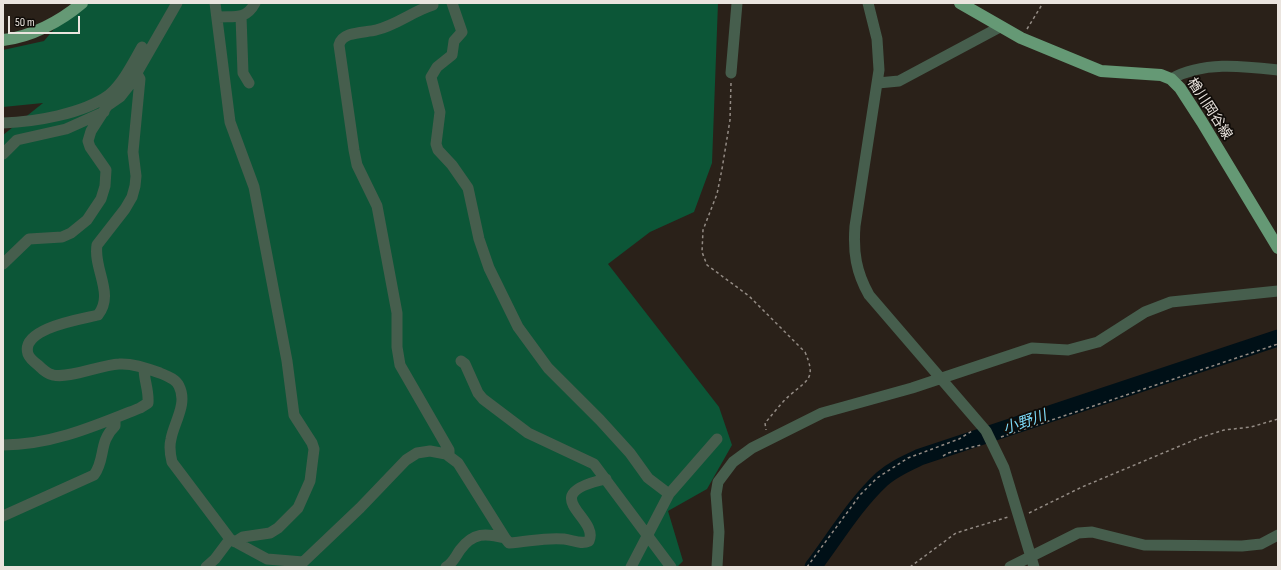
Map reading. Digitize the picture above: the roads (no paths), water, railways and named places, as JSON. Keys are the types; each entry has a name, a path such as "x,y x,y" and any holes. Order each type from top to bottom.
{"main road":[{"path":"3,40 38,30 57,21 82,3"},
{"name":"楢川岡谷線","path":"960,3 1021,38 1101,71 1161,75 1171,79 1180,88 1202,122 1278,248"}],"street":[{"path":"3,123 23,123 55,117 91,104 109,94 125,75 168,3"},
{"path":"3,264 29,239 62,237 71,233 87,220 101,199 105,186 106,170 90,147 88,141 90,131 107,106 120,97 177,3"},
{"path":"206,567 232,540 270,533 278,528 298,508 310,481 314,449 312,443 294,415 286,361 254,187 230,122 218,17 215,3"},
{"path":"218,17 246,15 251,12 255,3"},
{"path":"395,22 397,17 405,11 409,3"},
{"path":"449,456 449,450 400,365 396,347 397,313 377,206 357,165 339,45 345,36 382,28 431,4 451,3 462,32 454,40 452,56 436,67 431,77 440,112 436,144 438,150 452,165 468,188 479,239 489,268 518,327 548,368 600,420 630,453 648,478 670,494"},
{"path":"731,73 737,3"},
{"path":"868,3 880,58 878,83 855,226 853,246 856,264 861,280 869,295 988,434 1004,468 1032,562"},
{"path":"241,16 242,73 250,83"},
{"path":"878,83 899,81 1000,27"},
{"path":"1171,79 1181,73 1222,66 1244,66 1278,70"},
{"path":"136,72 140,79 133,152 136,176 135,186 132,197 125,209 97,245 96,253 106,299 103,309 98,315 51,327 41,332 32,338 28,350 32,360 52,375 62,376 117,364 128,364 172,378 179,385 182,393 181,405 171,437 169,452 172,462 232,540 268,563 301,564 360,508 406,460 417,453 430,451 449,456 458,463 509,542 564,539 584,543 589,541 590,534 582,518 572,505 575,490 586,483 606,479"},
{"path":"3,154 17,140 66,129 104,112"},
{"path":"717,567 719,532 716,494 718,482 733,462 752,448 822,413 942,379 1032,348 1068,350 1098,342 1145,312 1171,302 1278,290"},
{"path":"461,361 465,364 478,393 483,399 528,433 594,464 671,567"},
{"path":"3,445 19,445 51,440 115,418 148,403 149,391 144,378 144,368"},
{"path":"3,516 77,481 94,475 99,465 102,447 108,432 115,426 115,418"},
{"path":"94,426 94,434 102,447"},
{"path":"631,567 670,494 717,439"},
{"path":"1010,567 1032,562 1050,546 1078,533 1092,532 1144,545 1242,546 1261,544 1278,535"},
{"path":"446,567 454,560 460,549 469,541 481,534 489,534 505,538"}],"waterway":[{"name":"小野川","path":"813,567 863,499 886,475 905,464 920,457 1278,338"}]}
